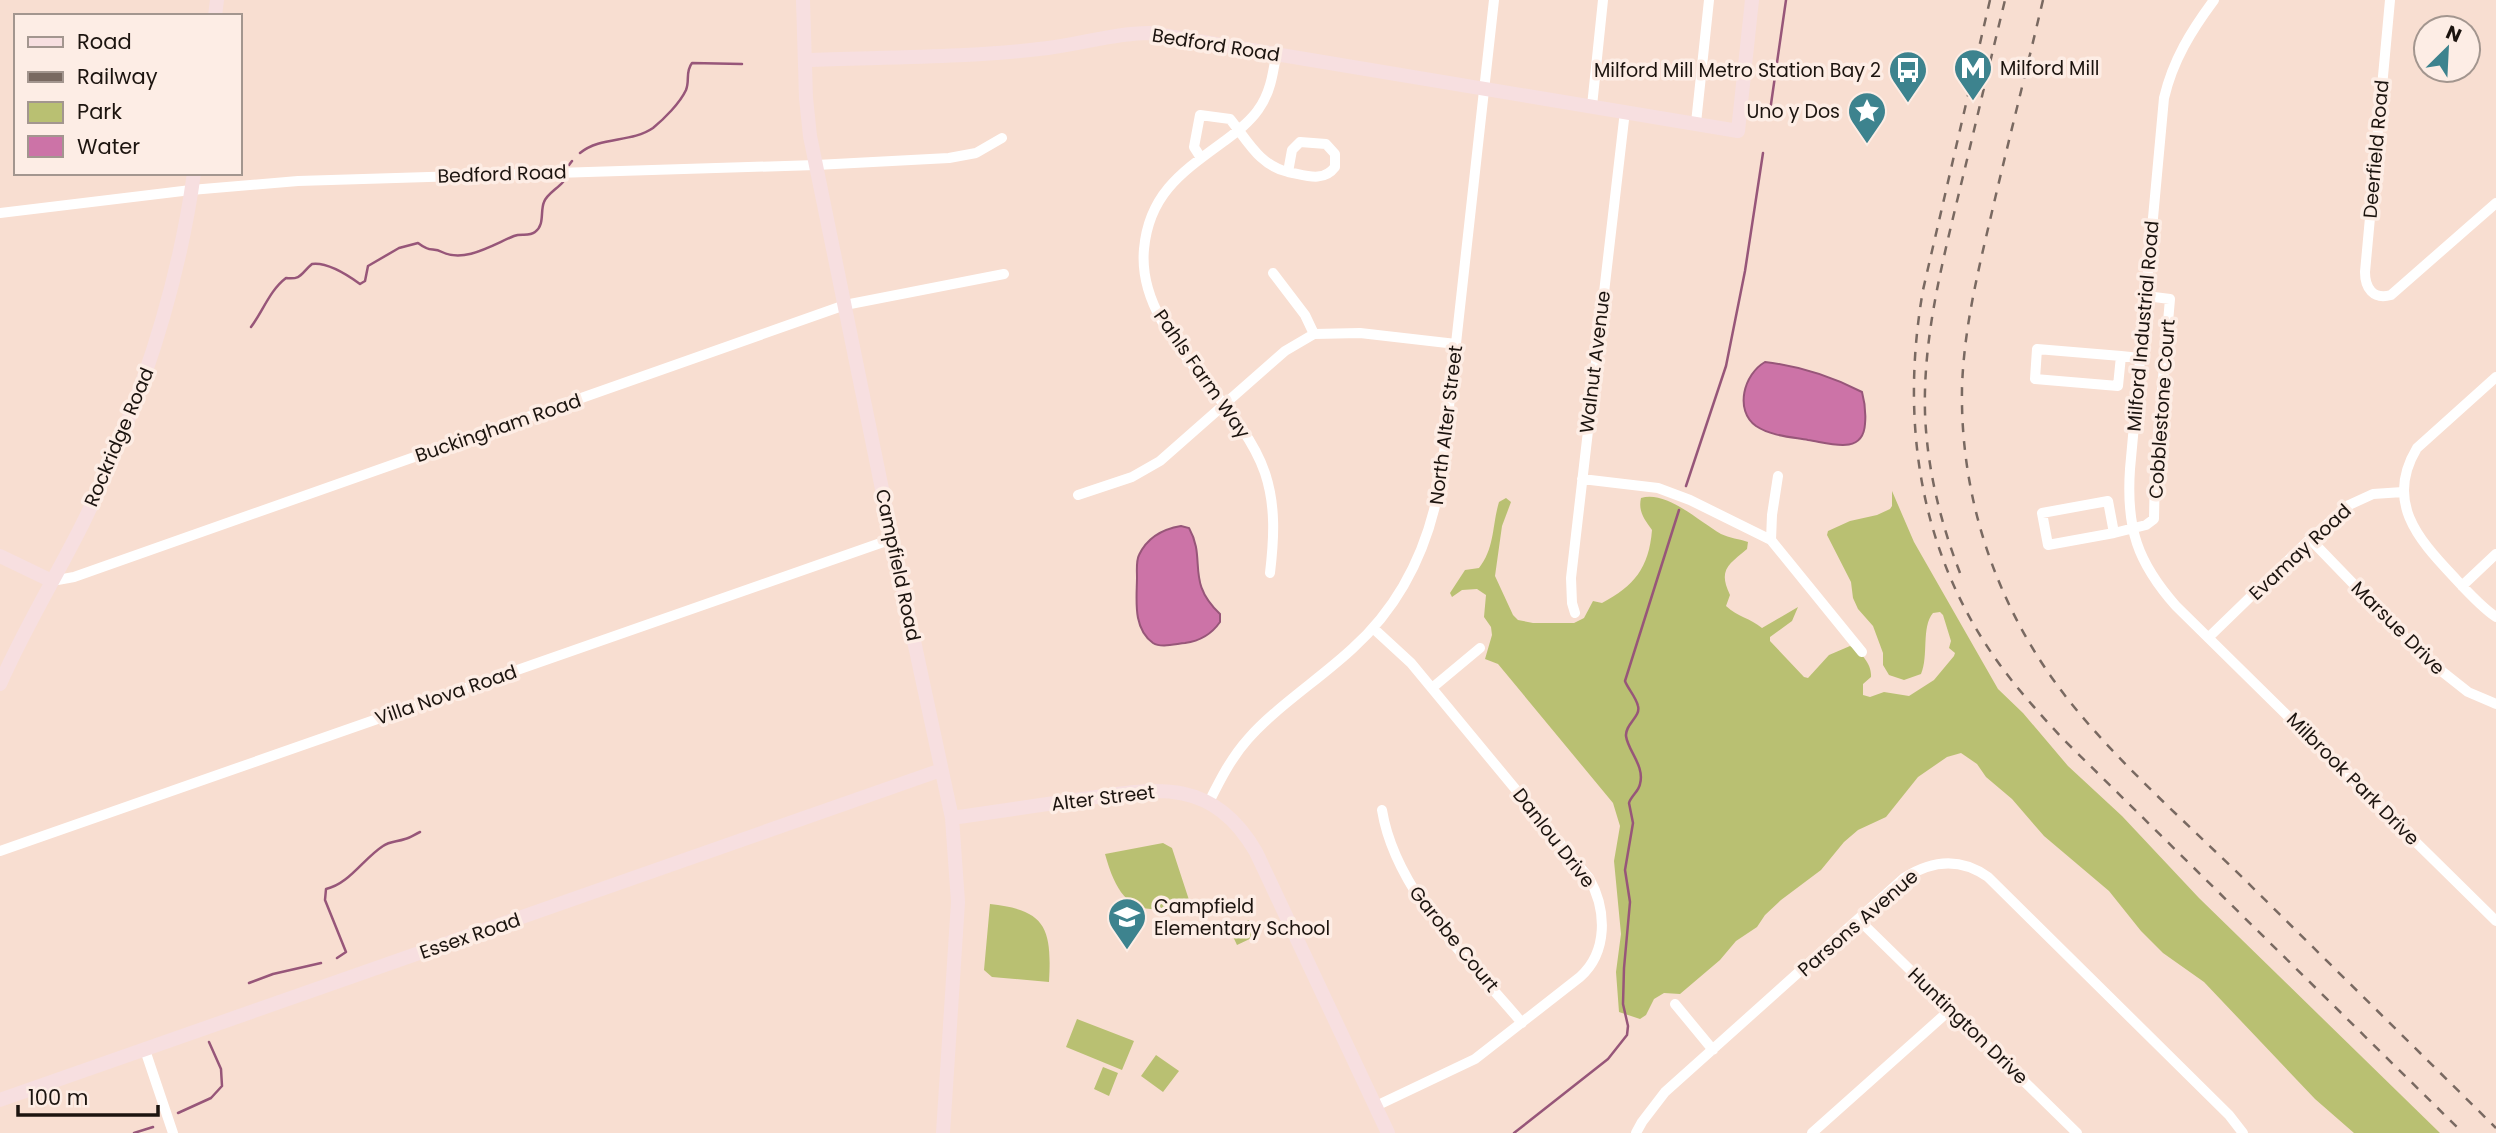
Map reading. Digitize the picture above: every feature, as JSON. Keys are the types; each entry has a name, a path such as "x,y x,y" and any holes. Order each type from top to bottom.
{"street":[{"name":"Campfield Road","path":"803,0 808,118 816,165 952,818 958,902 943,1133"},
{"name":"North Alter Street","path":"1209,802 1223,774 1249,737 1373,628 1403,588 1425,543 1433,520 1442,470 1494,0"},
{"path":"1592,106 1603,0"},
{"path":"1696,123 1709,0"},
{"name":"Bedford Road","path":"804,60 1048,48 1130,33 1189,39 1738,131 1752,0"},
{"name":"Milford Industrial Road","path":"2209,637 2176,606 2151,575 2132,530 2129,488 2164,98 2174,64 2184,43 2214,0"},
{"name":"Deerfield Road","path":"2390,0 2365,272 2368,288 2374,295 2391,295 2496,203"},
{"name":"Pahls Farm Way","path":"1270,573 1274,524 1265,473 1248,439 1160,319 1149,294 1144,268 1146,235 1156,205 1176,178 1239,130 1258,111 1266,96 1276,55"},
{"name":"Walnut Avenue","path":"1575,613 1571,578 1625,111"},
{"path":"1201,158 1194,147 1200,115 1230,119 1267,164 1288,172 1319,178 1326,176 1335,167 1335,154 1326,144 1300,142 1292,150 1288,172"},
{"name":"Bedford Road","path":"0,213 191,190 298,181 816,165 963,157 987,148 1002,138"},
{"name":"Rockridge Road","path":"0,684 106,474 129,419 151,361 175,276 194,175"},
{"path":"1273,273 1305,315 1314,334"},
{"name":"Buckingham Road","path":"52,581 87,573 845,305 1004,274"},
{"name":"Cobblestone Court","path":"2132,530 2152,523 2155,515 2155,470 2170,299 2146,296"},
{"path":"1078,495 1147,470 1285,351 1314,334 1345,332 1456,344"},
{"path":"2121,356 2118,386 2035,379 2037,349 2121,356 2140,358"},
{"path":"2496,377 2417,448 2410,461 2403,492 2416,533 2426,547 2462,586 2496,617"},
{"path":"1771,540 1778,476"},
{"path":"1582,480 1658,488 1690,500 1771,540 1862,652"},
{"name":"Evamay Road","path":"2209,637 2348,505 2373,494 2403,492"},
{"path":"2114,533 2108,501 2042,513 2048,545 2132,530"},
{"name":"Villa Nova Road","path":"0,850 892,539"},
{"name":"Marsue Drive","path":"2310,539 2425,658 2468,692 2496,704"},
{"path":"2462,586 2496,554"},
{"path":"0,556 52,581"},
{"name":"Danlou Drive","path":"1373,628 1411,663 1589,878 1600,901 1601,942 1594,963 1580,977 1475,1059 1376,1105"},
{"name":"Milbrook Park Drive","path":"2209,637 2496,921"},
{"path":"1432,688 1480,648"},
{"name":"Essex Road","path":"0,1100 940,770"},
{"name":"Alter Street","path":"952,818 1154,790 1181,793 1209,802 1236,824 1256,852 1388,1133"},
{"name":"Garobe Court","path":"1381,810 1390,845 1413,891 1522,1023"},
{"name":"Parsons Avenue","path":"1636,1133 1665,1092 1904,878 1926,866 1951,862 1978,870 1988,877 2229,1115 2243,1133"},
{"name":"Huntington Drive","path":"1859,919 2077,1133"},
{"path":"1675,1004 1713,1050"},
{"path":"1812,1133 1951,1009"},
{"path":"145,1050 173,1133"}],"green space":[{"path":"1892,491 1914,542 1998,689 2023,713 2068,766 2122,816 2199,898 2440,1133 2354,1133 2315,1099 2204,982 2163,953 2141,931 2109,891 2044,836 2012,799 1986,777 1977,764 1961,753 1947,757 1918,777 1886,817 1858,830 1844,842 1821,870 1781,900 1757,927 1736,941 1720,960 1680,994 1664,993 1654,999 1646,1015 1640,1019 1619,1012 1616,972 1621,934 1614,861 1620,826 1613,803 1498,664 1485,659 1492,635 1491,627 1484,617 1486,595 1477,589 1462,590 1452,597 1450,593 1465,570 1479,568 1484,560 1491,544 1499,502 1506,498 1511,502 1502,526 1495,576 1513,615 1518,620 1533,623 1574,623 1584,618 1593,601 1602,603 1613,597 1638,574 1647,555 1652,530 1641,511 1641,498 1661,499 1682,508 1727,537 1748,542 1747,549 1730,564 1725,574 1730,595 1726,606 1762,628 1798,607 1792,621 1770,637 1770,641 1804,677 1808,678 1829,655 1850,646 1862,655 1870,668 1871,677 1863,684 1863,695 1870,697 1884,692 1909,696 1934,680 1954,656 1955,653 1949,648 1951,641 1943,615 1940,612 1933,613 1929,619 1921,674 1904,680 1889,675 1883,665 1883,653 1873,626 1858,609 1851,582 1827,535 1828,531 1850,521 1890,509"},
{"path":"1163,843 1172,848 1190,903 1157,909 1133,904 1117,885 1105,854"},
{"path":"990,904 1023,911 1042,925 1049,948 1049,982 992,977 984,970"},
{"path":"1249,920 1256,936 1237,945 1229,928"},
{"path":"1077,1019 1134,1041 1122,1070 1066,1047"},
{"path":"1156,1055 1179,1071 1163,1092 1141,1076"},
{"path":"1103,1067 1118,1073 1109,1096 1094,1089"}],"water":[{"path":"1765,362 1815,372 1862,392 1865,408 1863,434 1852,444 1835,445 1781,436 1756,426 1745,411 1744,393 1752,375"},
{"path":"1181,526 1189,528 1194,540 1203,591 1220,614 1220,622 1200,639 1160,645 1146,637 1139,621 1137,560 1151,539 1168,529"}],"waterway":[{"path":"1769,118 1786,0"},
{"path":"580,153 597,144 635,136 653,128 683,95 692,63 742,64"},
{"path":"1686,486 1726,366 1745,271 1763,153"},
{"path":"569,165 572,161"},
{"path":"251,327 280,283 286,278 298,277 312,264 331,267 360,284 365,281 368,266 399,248 418,243 451,255 469,254 517,235 533,233 540,226 545,199 563,182"},
{"path":"1514,1133 1608,1059 1627,1035 1628,1026 1623,1004 1630,902 1625,870 1633,823 1629,803 1639,787 1641,777 1626,736 1638,706 1625,681 1679,510"},
{"path":"337,958 346,952 325,900 326,889 349,877 386,844 420,832"},
{"path":"249,983 273,974 321,963"},
{"path":"178,1113 211,1098 222,1086 221,1069 209,1042"},
{"path":"134,1133 153,1127"}],"railway":[{"path":"1990,0 1923,290 1916,339 1916,437 1923,485 1934,532 1951,578 1972,622 2000,665 2062,738 2463,1133"},
{"path":"1960,573 1946,534 1928,454 1925,413 1927,358 1945,250 2005,0"},
{"path":"2043,0 1978,271 1963,364 1963,428 1967,468 1975,508 2000,584 2037,656 2102,740 2496,1128"}],"place":[{"name":"Milford Mill","path":"1973,102"},
{"name":"Milford Mill Metro Station Bay 2","path":"1908,104"},
{"name":"Uno y Dos","path":"1867,145"},
{"name":"Campfield Elementary School","path":"1127,951"}]}
